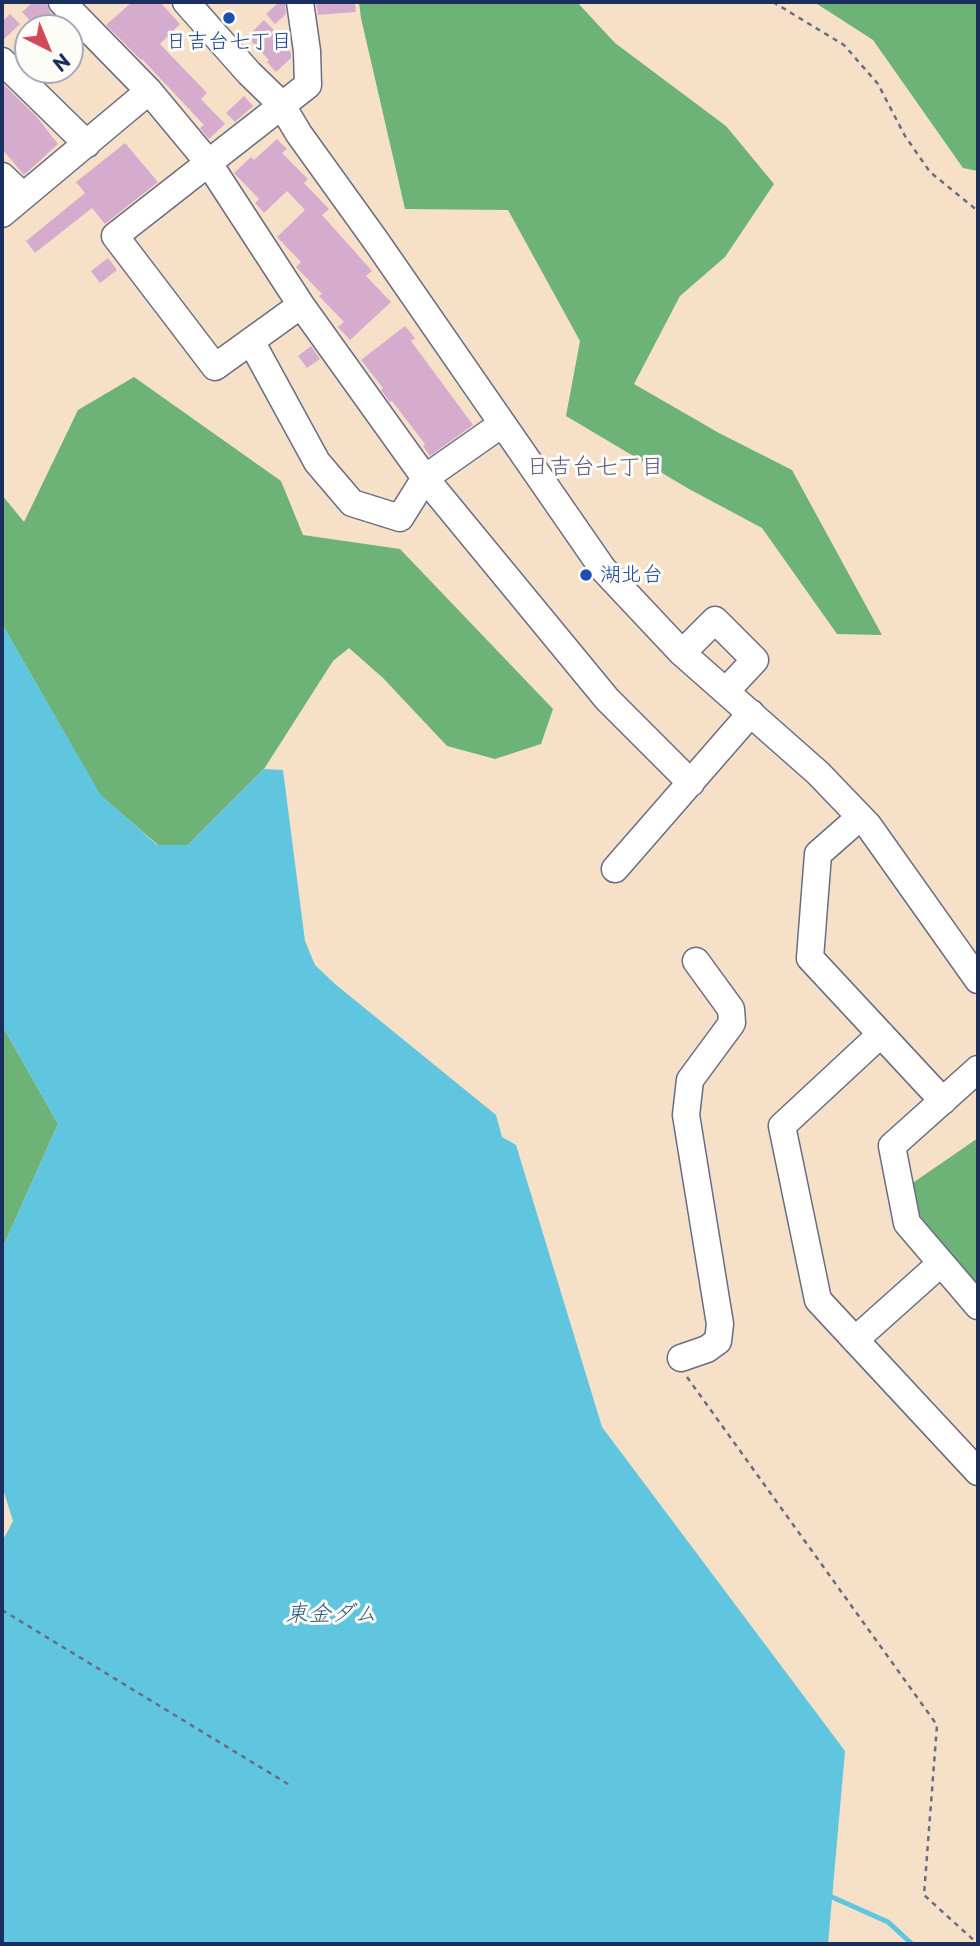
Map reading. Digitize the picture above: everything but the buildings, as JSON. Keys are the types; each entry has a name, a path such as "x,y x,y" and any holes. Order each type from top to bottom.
{"street":[{"path":"186,2 249,74 281,104 299,134 603,569 682,653 818,773 860,817 912,885 978,980"},
{"path":"300,2 307,51 308,85 115,236 215,368 301,305"},
{"path":"78,7 208,162 301,305 425,478 607,699 691,783"},
{"path":"2,61 87,144"},
{"path":"2,214 149,91"},
{"path":"2,176 23,197"},
{"path":"251,341 317,462 352,503 400,518 425,478 502,424"},
{"path":"682,653 715,620 755,660 726,691"},
{"path":"615,869 751,713"},
{"path":"860,817 818,854 810,958 943,1101"},
{"path":"681,1358 707,1349 718,1341 720,1324 686,1115 690,1080 732,1023 731,1009 696,961"},
{"path":"881,1034 782,1126 818,1300 978,1472"},
{"path":"978,1069 892,1146 907,1223 978,1306"},
{"path":"855,1340 940,1264"}],"path":[{"path":"773,2 844,45 878,84 905,136 930,172 978,211"},
{"path":"681,1358 686,1376 937,1725 924,1895 978,1944"},
{"path":"2,1610 288,1784"}],"green space":[{"path":"359,2 577,2 615,43 726,126 774,184 725,257 680,296 634,384 719,433 792,470 882,635 837,634 762,528 689,489 566,416 580,341 508,210 405,209"},
{"path":"814,2 978,2 978,171 963,168 873,40"},
{"path":"134,377 281,481 303,535 400,549 553,709 541,744 495,759 447,746 383,678 349,648 333,661 264,769 188,845 158,845 100,795 2,624 2,495 24,522 78,410"},
{"path":"2,1025 58,1124 2,1249"},
{"path":"978,1138 978,1291 901,1191"}],"water":[{"name":"東金ダム","path":"2,624 100,794 157,845 188,845 264,769 283,770 305,941 315,965 496,1115 502,1137 516,1145 602,1427 845,1751 828,1944 2,1944 2,1542 13,1521 2,1486 2,1249 58,1124 2,1025"}],"waterway":[{"path":"832,1897 888,1922 912,1944"}],"place":[{"name":"日吉台七丁目","path":"229,18"},
{"name":"湖北台","path":"586,575"}],"district":[{"name":"日吉台七丁目","path":"595,468"}]}
